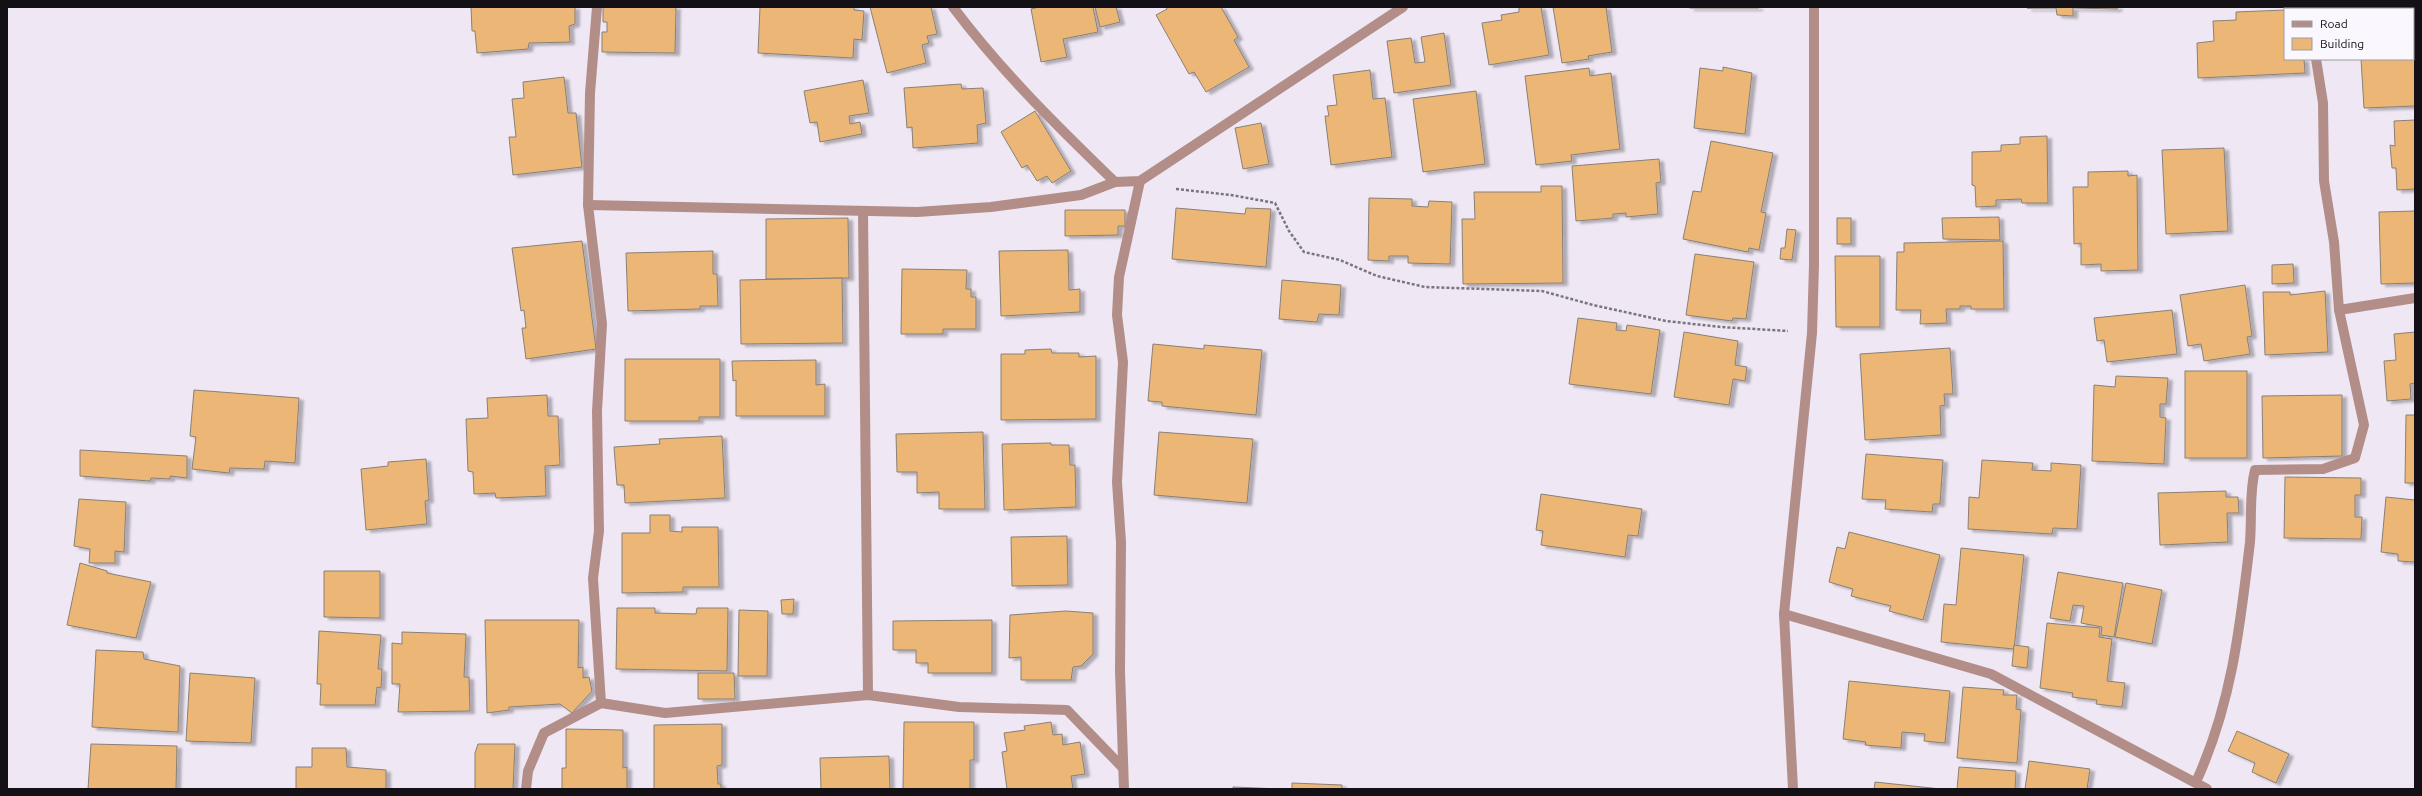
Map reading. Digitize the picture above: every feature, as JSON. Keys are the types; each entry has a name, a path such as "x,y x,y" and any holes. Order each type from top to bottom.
{"street":[{"path":"597,7 590,93 588,205 602,324 597,411 599,531 594,578 601,703"},
{"path":"954,7 988,51 1063,132 1115,182"},
{"path":"588,205 917,212 991,207 1081,195 1115,182 1140,181 1403,7"},
{"path":"1793,789 1784,614 1812,333 1814,265 1814,7"},
{"path":"2196,782 2209,754 2237,650 2251,529 2251,482 2255,470 2323,469 2355,458 2364,425 2340,310 2334,242 2324,181 2323,103 2316,60"},
{"path":"1124,789 1120,671 1121,549 1117,482 1123,362 1117,314 1119,277 1140,181"},
{"path":"863,212 868,695"},
{"path":"2340,310 2415,298"},
{"path":"1784,614 1991,674 2207,789"},
{"path":"526,789 528,771 544,733 601,703 665,713 868,695 959,707 1067,710 1124,768"}],"path":[{"path":"1153,173 1168,188 1231,195 1275,203 1304,252 1340,260 1377,276 1425,287 1542,291 1593,305 1666,320 1721,328 1812,333"}],"building":[{"path":"471,7 575,7 575,24 569,26 570,42 529,43 528,49 477,53 475,31 472,31"},
{"path":"603,7 676,7 675,53 602,52 602,32 607,32 607,22 603,22"},
{"path":"760,7 854,7 854,10 864,11 862,40 854,39 853,58 758,53"},
{"path":"870,7 931,7 937,34 927,36 929,43 922,45 926,63 887,73"},
{"path":"1039,7 1093,7 1098,32 1063,39 1067,57 1041,62 1031,9"},
{"path":"1095,7 1116,7 1120,22 1100,27"},
{"path":"1166,7 1221,7 1238,37 1234,40 1249,67 1206,92 1194,72 1189,74 1156,15 1167,9"},
{"path":"1519,7 1541,7 1549,55 1489,65 1482,23 1502,20 1501,15 1519,12"},
{"path":"1553,7 1606,7 1612,52 1588,56 1589,59 1562,63"},
{"path":"1758,7 1758,8 1690,8"},
{"path":"2118,7 2117,9 2073,8 2073,16 2057,15 2056,8 2027,8"},
{"path":"2284,10 2284,60 2304,60 2305,73 2198,78 2197,43 2214,41 2213,21 2236,20 2236,12"},
{"path":"1444,33 1451,85 1394,93 1387,41 1411,38 1415,63 1425,62 1421,37"},
{"path":"2415,41 2415,106 2364,108 2361,60 2414,60"},
{"path":"1723,67 1752,73 1745,134 1694,128 1700,68 1723,71"},
{"path":"1589,68 1590,76 1611,73 1620,149 1571,155 1572,161 1536,165 1525,76"},
{"path":"1370,70 1373,99 1385,98 1392,157 1331,165 1325,116 1329,116 1327,106 1337,105 1333,75"},
{"path":"564,77 568,113 576,113 582,167 513,175 509,137 516,137 512,99 524,98 523,82"},
{"path":"863,80 869,113 849,116 850,124 860,122 862,134 820,142 817,122 810,123 804,91"},
{"path":"961,84 962,89 983,88 986,123 977,125 978,143 913,148 912,127 907,128 904,88"},
{"path":"1476,91 1485,164 1423,172 1413,99"},
{"path":"1035,111 1071,171 1052,183 1047,176 1037,181 1027,165 1022,168 1001,132"},
{"path":"2415,120 2415,189 2397,190 2396,168 2392,168 2390,145 2395,146 2394,121"},
{"path":"1261,123 1269,164 1243,169 1235,128"},
{"path":"2047,136 2048,203 2022,203 2021,199 1996,200 1996,206 1976,207 1975,186 1972,185 1972,152 2001,151 2001,145 2020,144 2020,137"},
{"path":"1711,141 1773,153 1761,212 1766,213 1759,250 1749,248 1748,252 1683,239 1693,191 1701,192"},
{"path":"2224,148 2228,231 2166,234 2162,150"},
{"path":"1659,159 1661,182 1656,183 1658,214 1626,217 1626,213 1613,214 1613,218 1576,221 1572,166"},
{"path":"2128,171 2128,176 2137,175 2138,270 2101,271 2101,264 2081,265 2081,243 2074,244 2073,187 2088,187 2088,172"},
{"path":"1541,186 1562,186 1563,283 1463,284 1462,219 1475,219 1474,192 1541,192"},
{"path":"1369,198 1412,199 1412,206 1428,207 1429,201 1452,202 1450,264 1408,263 1408,256 1389,256 1389,261 1368,260"},
{"path":"1176,208 1245,214 1246,208 1271,209 1266,267 1172,259"},
{"path":"1065,210 1125,210 1125,226 1118,226 1118,235 1065,236"},
{"path":"2415,211 2415,283 2381,284 2379,212"},
{"path":"1999,217 2000,240 1943,239 1942,218"},
{"path":"848,218 849,278 766,279 766,219"},
{"path":"1837,218 1851,218 1851,244 1837,244"},
{"path":"1787,229 1796,230 1792,260 1780,259 1781,248 1785,248"},
{"path":"582,241 596,349 526,359 522,328 526,328 524,310 521,311 512,248"},
{"path":"2003,241 2004,309 1971,309 1971,306 1960,306 1960,309 1946,309 1947,323 1920,324 1921,310 1896,310 1897,252 1904,252 1904,243"},
{"path":"1068,250 1069,290 1080,289 1080,312 1001,316 999,251"},
{"path":"713,251 713,274 717,274 718,306 700,306 700,309 628,311 626,253"},
{"path":"1695,254 1754,262 1746,319 1733,318 1732,321 1686,315"},
{"path":"1835,256 1880,256 1880,327 1836,327"},
{"path":"2293,264 2294,283 2272,284 2272,265"},
{"path":"902,269 967,270 966,289 971,289 971,297 976,297 976,329 943,329 943,334 901,334"},
{"path":"842,278 843,343 741,344 740,280"},
{"path":"1282,280 1341,285 1339,315 1319,314 1317,322 1279,319"},
{"path":"2245,285 2252,336 2247,337 2250,354 2204,361 2201,344 2188,346 2180,295"},
{"path":"2325,291 2328,352 2265,355 2263,292 2290,292 2290,295"},
{"path":"2172,310 2177,354 2107,362 2104,340 2097,341 2094,318"},
{"path":"1578,318 1617,323 1616,330 1626,331 1627,325 1660,330 1651,394 1569,384"},
{"path":"1684,332 1738,341 1735,365 1747,367 1745,381 1733,379 1729,405 1674,397"},
{"path":"2415,332 2415,383 2410,384 2411,399 2387,401 2384,361 2396,360 2394,334"},
{"path":"1153,344 1204,349 1204,345 1262,350 1256,415 1162,406 1162,402 1148,401"},
{"path":"1950,348 1953,394 1944,394 1945,405 1940,406 1941,435 1865,440 1860,354"},
{"path":"1051,349 1052,353 1079,353 1079,357 1096,356 1096,419 1001,420 1001,354 1025,354 1025,350"},
{"path":"625,359 720,359 720,417 699,417 699,421 625,421"},
{"path":"816,360 816,385 825,384 825,416 736,416 736,380 733,381 732,361"},
{"path":"2185,371 2247,371 2247,458 2185,458"},
{"path":"2116,376 2168,378 2166,404 2160,404 2160,417 2166,418 2164,464 2092,461 2094,385 2115,387"},
{"path":"194,390 299,398 295,463 265,461 264,469 230,468 229,473 192,469 196,437 190,436"},
{"path":"547,395 548,416 558,416 560,465 545,466 546,496 496,498 495,493 474,494 473,472 468,471 466,419 488,418 487,398"},
{"path":"2342,395 2342,456 2263,458 2262,396"},
{"path":"2406,415 2415,415 2415,483 2405,483"},
{"path":"983,432 985,509 939,509 939,492 917,493 917,472 897,472 896,434"},
{"path":"1159,432 1253,439 1247,503 1154,495"},
{"path":"722,436 725,498 625,503 624,485 617,485 614,447 660,444 659,439"},
{"path":"1051,443 1051,445 1069,445 1070,465 1075,465 1076,507 1004,510 1002,444"},
{"path":"80,450 187,456 187,478 170,476 170,479 151,478 150,481 80,476"},
{"path":"1866,454 1943,460 1940,504 1933,504 1932,512 1885,509 1886,500 1862,499"},
{"path":"426,459 429,500 425,501 427,524 366,530 361,469 388,466 388,462"},
{"path":"1982,460 2033,463 2032,470 2051,471 2051,463 2081,465 2077,529 2053,528 2052,534 1968,529 1969,497 1979,498"},
{"path":"2285,477 2361,478 2361,495 2355,495 2355,517 2362,517 2361,539 2284,538"},
{"path":"2226,491 2226,497 2238,497 2239,513 2227,513 2228,542 2160,545 2158,493"},
{"path":"1541,494 1642,509 1638,536 1628,535 1625,557 1541,545 1543,531 1536,530"},
{"path":"2386,497 2415,500 2415,562 2398,561 2398,554 2381,552"},
{"path":"79,499 126,502 124,552 115,551 115,563 89,563 90,549 74,546"},
{"path":"650,515 670,515 670,531 682,532 682,527 718,527 719,587 683,587 683,592 622,593 622,533 650,533"},
{"path":"1849,532 1940,555 1923,620 1889,611 1891,606 1851,596 1853,589 1829,582 1837,547 1845,549"},
{"path":"1067,536 1068,585 1012,586 1011,537"},
{"path":"1961,548 2024,555 2014,649 1941,642 1944,604 1956,605"},
{"path":"80,563 107,571 107,573 151,582 136,638 67,625"},
{"path":"324,571 380,571 380,618 324,617"},
{"path":"2058,572 2123,583 2114,637 2101,635 2102,627 2081,623 2084,606 2073,605 2070,621 2050,618"},
{"path":"2126,583 2162,590 2152,644 2115,637"},
{"path":"794,599 793,614 782,614 781,600"},
{"path":"617,608 655,608 655,613 696,614 697,608 728,608 727,671 616,669"},
{"path":"739,610 768,611 767,676 738,676"},
{"path":"1066,611 1093,613 1093,654 1081,666 1073,667 1071,680 1021,680 1021,657 1009,658 1010,615"},
{"path":"485,620 579,620 578,668 583,667 583,678 589,677 592,691 572,713 560,704 509,707 509,710 487,713"},
{"path":"992,620 992,673 928,673 928,663 916,663 916,650 893,650 893,621"},
{"path":"2047,623 2100,628 2099,637 2112,639 2107,681 2125,683 2122,707 2096,704 2097,700 2072,697 2073,693 2040,688"},
{"path":"319,631 381,635 378,669 382,669 381,688 377,687 375,705 320,705 321,684 317,684"},
{"path":"402,632 466,634 464,677 469,677 470,711 398,712 400,684 392,684 392,643 402,644"},
{"path":"2014,645 2029,647 2027,668 2012,666"},
{"path":"96,650 143,652 144,659 180,666 178,732 92,727"},
{"path":"190,673 255,678 251,743 186,741"},
{"path":"698,673 734,673 735,699 698,699"},
{"path":"1849,681 1950,691 1945,743 1924,741 1925,734 1902,732 1901,748 1865,745 1866,742 1843,739"},
{"path":"1963,687 2004,690 2003,695 2017,695 2016,709 2021,710 2017,763 1957,758"},
{"path":"904,722 974,722 974,760 970,760 970,789 903,789"},
{"path":"1051,722 1053,735 1062,734 1063,745 1080,742 1085,774 1071,776 1073,789 1007,789 1002,752 1007,751 1004,733 1025,730 1024,726"},
{"path":"722,724 722,765 717,766 718,784 721,784 721,789 654,789 654,725"},
{"path":"566,729 623,730 623,768 627,767 627,789 562,789 562,768 566,768"},
{"path":"2237,731 2289,754 2276,783 2252,772 2255,763 2228,751"},
{"path":"91,744 177,746 176,789 88,789"},
{"path":"478,744 515,744 513,789 475,789 475,753"},
{"path":"312,748 346,748 347,767 386,770 386,789 296,789 296,767 312,767"},
{"path":"889,756 890,789 821,789 820,758"},
{"path":"2029,761 2090,769 2087,789 2025,789"},
{"path":"1959,767 2016,771 2015,789 1957,789"},
{"path":"1875,782 1941,789 1874,789"},
{"path":"1292,783 1342,785 1342,789 1292,789"},
{"path":"1233,787 1280,789 1233,789"}]}
